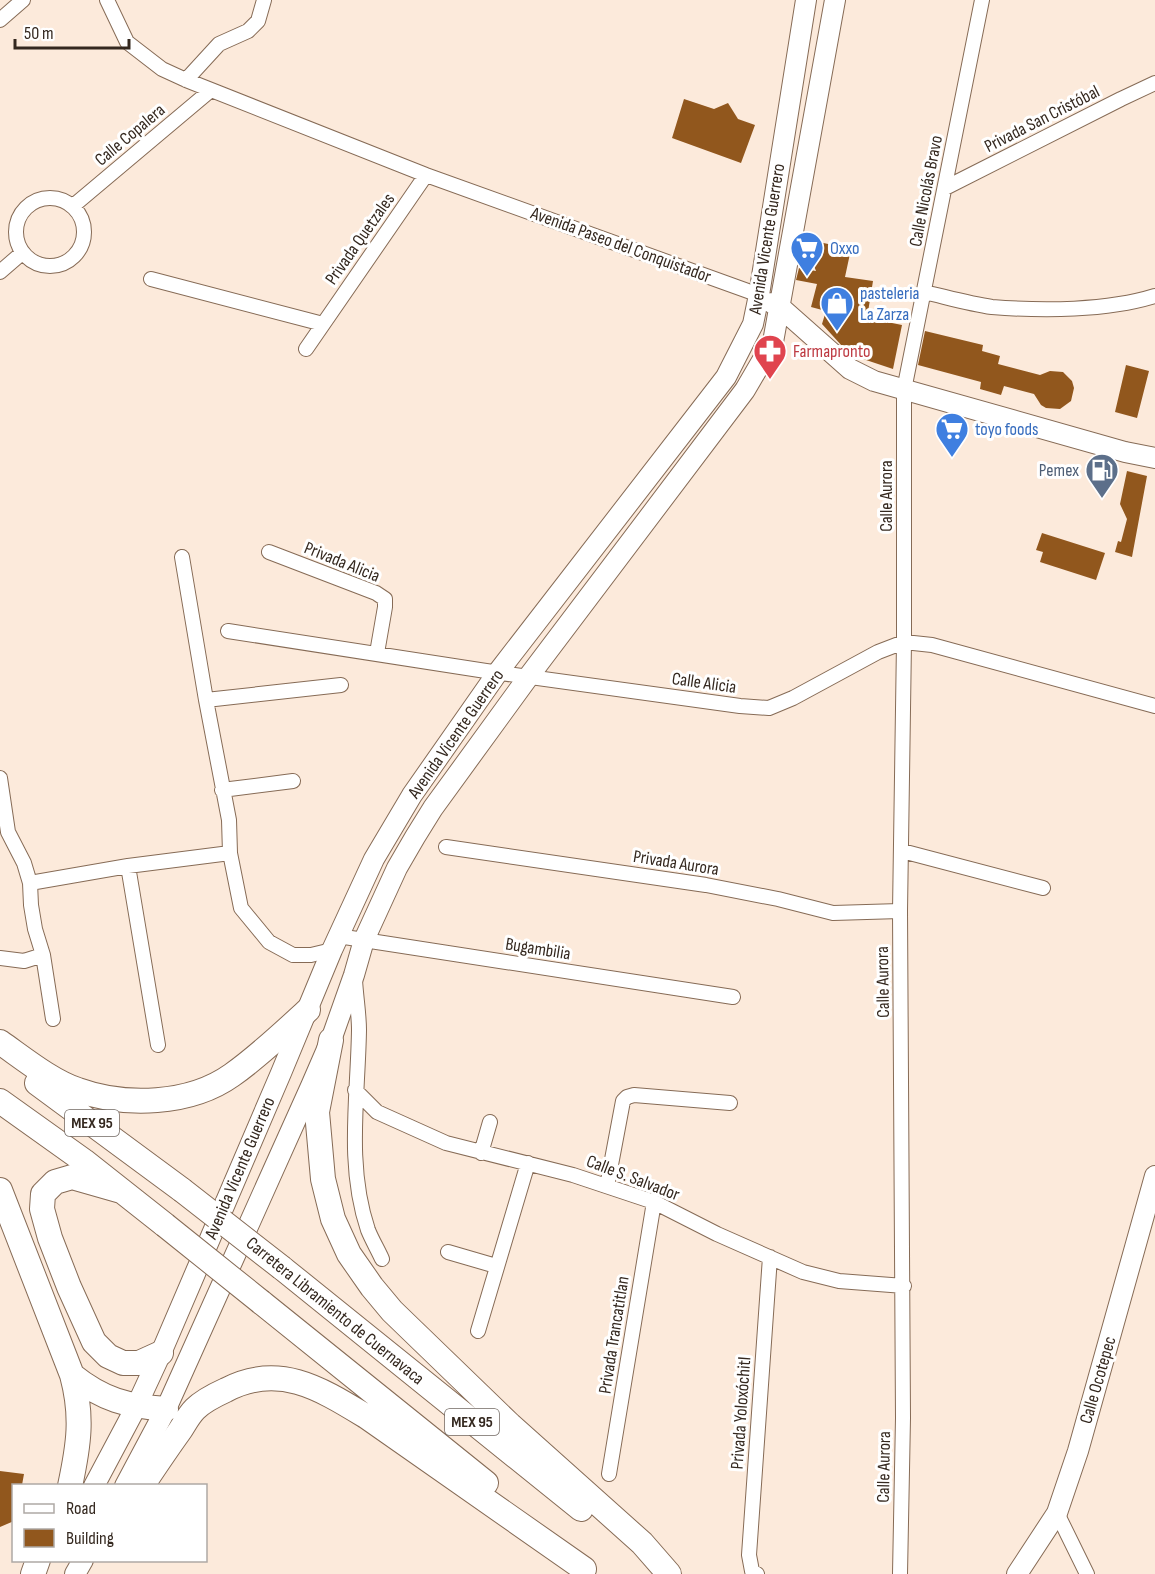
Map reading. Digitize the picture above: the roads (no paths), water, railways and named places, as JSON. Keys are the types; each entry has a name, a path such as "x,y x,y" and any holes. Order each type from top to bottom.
{"highway":[{"path":"0,1042 39,1069 76,1090 109,1099 157,1102 204,1089 230,1077 308,1010"},
{"path":"331,1040 317,1112 322,1179 333,1219 349,1254 392,1311 510,1425 642,1543 669,1574"},
{"name":"Carretera Libramiento de Cuernavaca","path":"0,1057 182,1190 663,1574"},
{"name":"MEX 95","path":"0,1101 165,1225 474,1473 587,1571"},
{"path":"121,1191 72,1177 55,1182 43,1194 42,1209 77,1306 94,1342 108,1356 123,1363 139,1363 161,1353"},
{"path":"0,1190 72,1375 79,1401 76,1458 70,1484"},
{"path":"72,1375 87,1387 112,1400 136,1407 166,1409"},
{"path":"143,1484 194,1410 215,1395 235,1385 256,1378 286,1378 334,1396 367,1417 587,1571"}],"main road":[{"name":"Avenida Vicente Guerrero","path":"95,1484 136,1407 161,1353 335,943 374,859 412,795 498,672 726,377 753,324 806,0"},
{"name":"Avenida Vicente Guerrero","path":"126,1484 166,1409 311,1086 331,1040 364,940 397,868 433,808 744,390 773,342 835,0"},
{"name":"Avenida Paseo del Conquistador","path":"759,295 780,307 850,369 874,381 1125,452 1155,458"},
{"path":"281,1073 311,1086"},
{"name":"Calle Ocotepec","path":"1017,1574 1057,1513 1078,1451 1155,1176"}],"street":[{"path":"0,20 23,0"},
{"name":"Avenida Paseo del Conquistador","path":"106,0 127,42 162,69 186,80 426,175 759,295"},
{"path":"186,80 219,44 248,31 258,21 264,0"},
{"name":"Calle Nicolás Bravo","path":"904,390 982,0"},
{"name":"Privada San Cristóbal","path":"945,188 1155,83"},
{"name":"Calle Copalera","path":"73,206 211,90"},
{"name":"Privada Quetzales","path":"306,349 426,175"},
{"path":"52,198 73,206 81,218 84,232 82,246 74,258 61,265 47,266 33,262 22,253 17,243 16,232 17,221 23,211 41,199 52,198"},
{"path":"0,272 22,253"},
{"path":"151,279 323,324"},
{"path":"924,292 991,306 1069,309 1142,300 1155,296"},
{"name":"Calle Aurora","path":"900,1574 904,1286 900,911 904,642 904,390"},
{"name":"Privada Alicia","path":"268,552 376,593 385,599 378,653"},
{"name":"Bugambilia","path":"182,557 229,820 230,853 241,908 269,942 293,955 311,956 335,943 364,940 733,997"},
{"name":"Calle Alicia","path":"228,631 498,672 740,706 769,708 793,698 878,652 904,642 932,645 1155,706"},
{"path":"206,700 341,685"},
{"path":"0,778 4,833 24,863 30,883 31,905 43,955 52,1019"},
{"path":"222,790 293,781"},
{"name":"Privada Aurora","path":"446,847 706,885 778,899 833,913 900,911"},
{"path":"902,851 1043,888"},
{"path":"30,883 128,866 230,853"},
{"path":"128,866 158,1045"},
{"path":"0,958 24,961 43,955"},
{"path":"354,975 359,1029 354,1161 369,1231 382,1259"},
{"name":"Calle S. Salvador","path":"355,1090 377,1112 446,1143 528,1163 654,1202 717,1234 803,1272 839,1281 904,1286"},
{"path":"607,1186 623,1101 627,1097 634,1095 730,1103"},
{"path":"481,1153 490,1122"},
{"path":"478,1331 528,1163"},
{"name":"Privada Trancatitlan","path":"609,1474 654,1202"},
{"path":"448,1252 496,1266"},
{"name":"Privada Yoloxóchitl","path":"754,1572 749,1555 770,1257"},
{"path":"1057,1513 1087,1574"}],"place":[{"name":"Oxxo","path":"807,277"},
{"name":"pasteleria La Zarza","path":"837,332"},
{"name":"Farmapronto","path":"770,380"},
{"name":"toyo foods","path":"952,458"},
{"name":"Pemex","path":"1102,499"}]}
